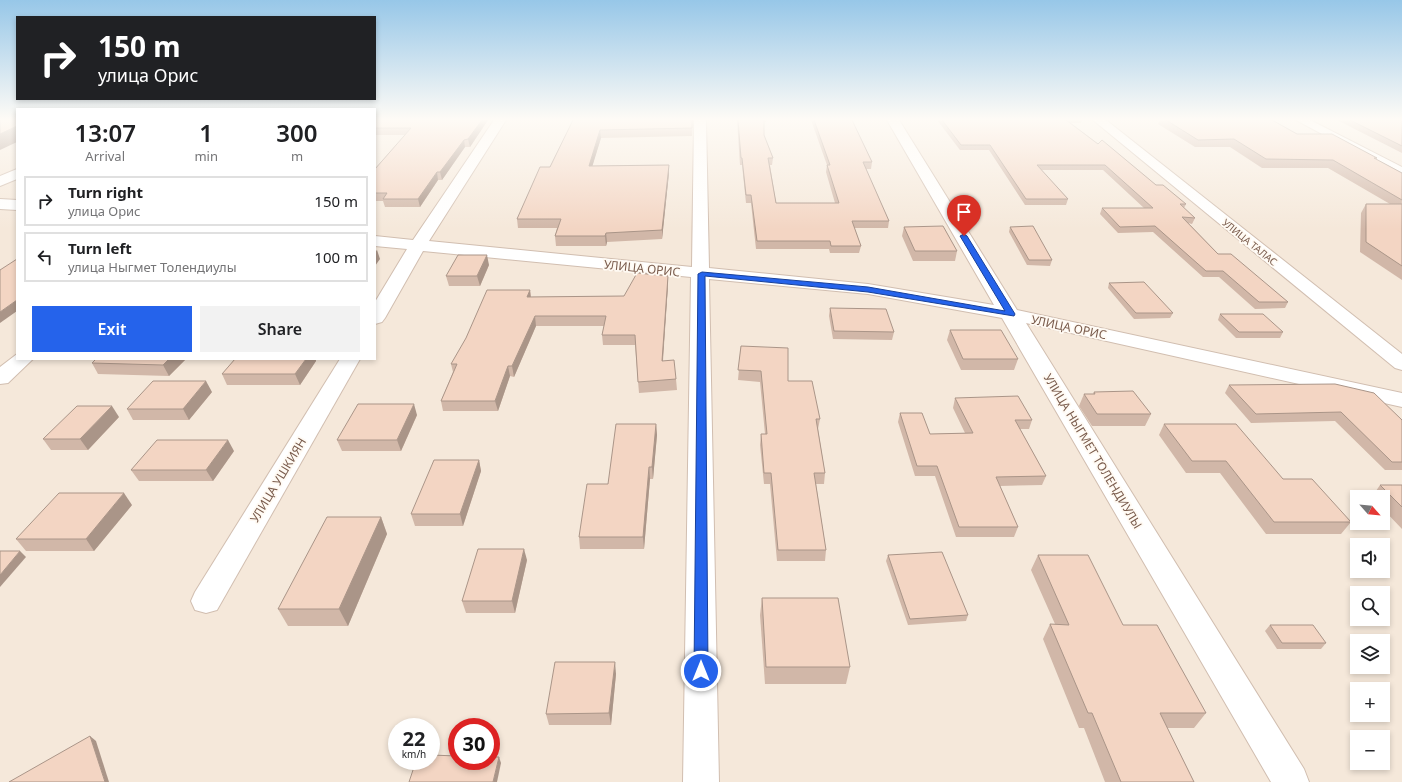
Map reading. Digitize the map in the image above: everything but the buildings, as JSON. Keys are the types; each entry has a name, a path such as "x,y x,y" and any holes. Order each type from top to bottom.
{"street":[{"path":"376,316 418,245 476,156"},
{"path":"700,156 702,274 701,782"},
{"name":"УЛИЦА НЫГМЕТ ТОЛЕНДИУЛЫ","path":"915,156 1291,782"},
{"name":"УЛИЦА ТАЛАС","path":"1144,156 1402,364"},
{"path":"1371,156 1402,173"},
{"path":"0,182 16,174"},
{"path":"0,204 16,205"},
{"name":"УЛИЦА ОРИС","path":"376,241 868,290 1011,314 1402,400"},
{"path":"0,378 22,360"},
{"name":"УЛИЦА УШКИЯН","path":"206,601 349,360"}],"shaded area":[{"path":"0,156 16,156 16,360 376,360 376,156 1402,156 1402,782 0,782"}],"route":[{"path":"701,671 702,274 868,290 965,305 1011,314 964,236"}]}
